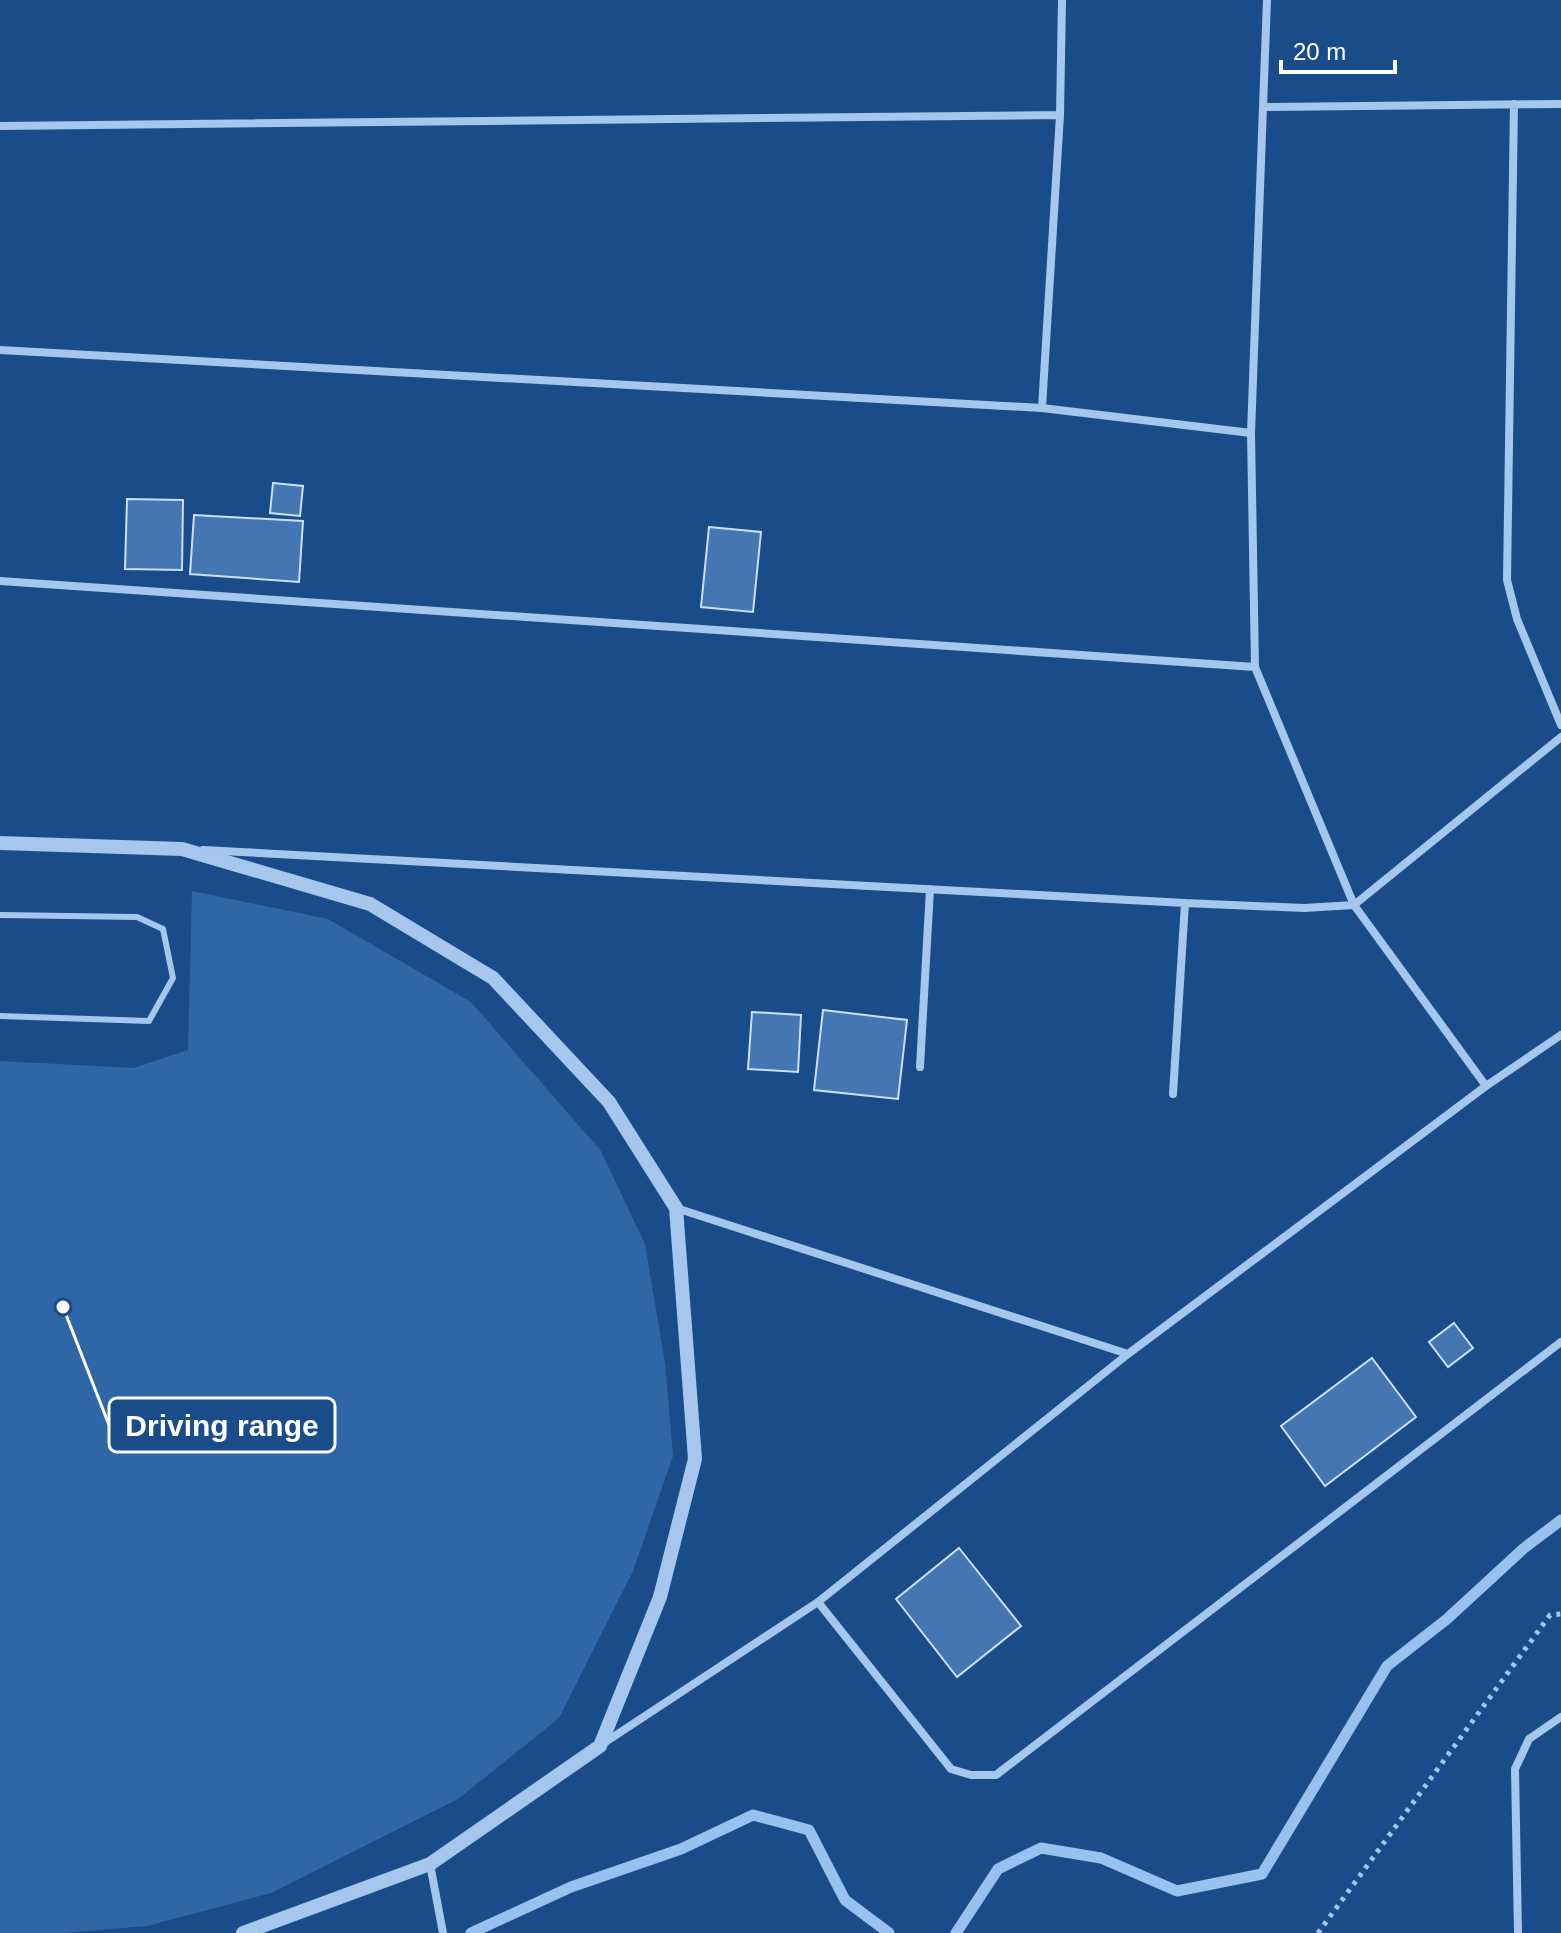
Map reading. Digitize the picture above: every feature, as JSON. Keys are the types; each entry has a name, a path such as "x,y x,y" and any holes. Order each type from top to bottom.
{"street":[{"path":"1042,408 1060,115 1062,0"},
{"path":"1267,0 1251,433 1255,667 1354,905 1486,1086"},
{"path":"1514,104 1507,580 1517,619 1561,725"},
{"path":"1263,107 1561,104"},
{"path":"0,126 1060,115"},
{"path":"0,350 1042,408 1251,433"},
{"path":"0,581 1255,667"},
{"path":"0,843 182,849 1185,903 1304,908 1354,905 1561,737"},
{"path":"182,849 370,904 493,978 609,1102 676,1208 695,1459 660,1597 600,1746"},
{"path":"920,1067 930,889"},
{"path":"1173,1094 1185,903"},
{"path":"243,1933 430,1864 600,1746 818,1602 1128,1354 1486,1086 1561,1035"},
{"path":"676,1208 1128,1354"},
{"path":"818,1602 951,1769 971,1775 996,1775 1561,1342"},
{"path":"1518,1933 1515,1769 1529,1739 1561,1717"},
{"path":"430,1864 437,1915 443,1933"}],"lane":[{"path":"0,915 137,917 163,929 173,978 149,1021 0,1016"}],"path":[{"path":"1318,1933 1550,1615 1561,1614"}],"shaded area":[{"path":"192,891 328,919 471,1002 601,1151 645,1244 665,1363 673,1456 633,1571 559,1718 458,1799 271,1893 147,1926 63,1933 0,1933 0,1061 133,1068 188,1050"}],"building":[{"path":"273,483 303,486 300,516 270,513"},
{"path":"127,499 183,500 182,570 125,569"},
{"path":"194,515 303,521 299,582 190,574"},
{"path":"709,527 761,532 753,612 701,607"},
{"path":"823,1010 907,1020 898,1099 814,1090"},
{"path":"752,1012 801,1015 798,1072 748,1069"},
{"path":"1454,1323 1473,1348 1448,1367 1429,1342"},
{"path":"1372,1358 1416,1417 1325,1486 1281,1426"},
{"path":"959,1548 1021,1626 957,1677 896,1599"}],"waterway":[{"path":"956,1933 998,1869 1041,1848 1101,1858 1177,1891 1262,1874 1387,1666 1447,1619 1523,1549 1561,1520"},
{"path":"471,1933 571,1887 681,1849 753,1815 809,1830 845,1900 889,1933"}],"place":[{"name":"Driving range","path":"63,1307"}]}
